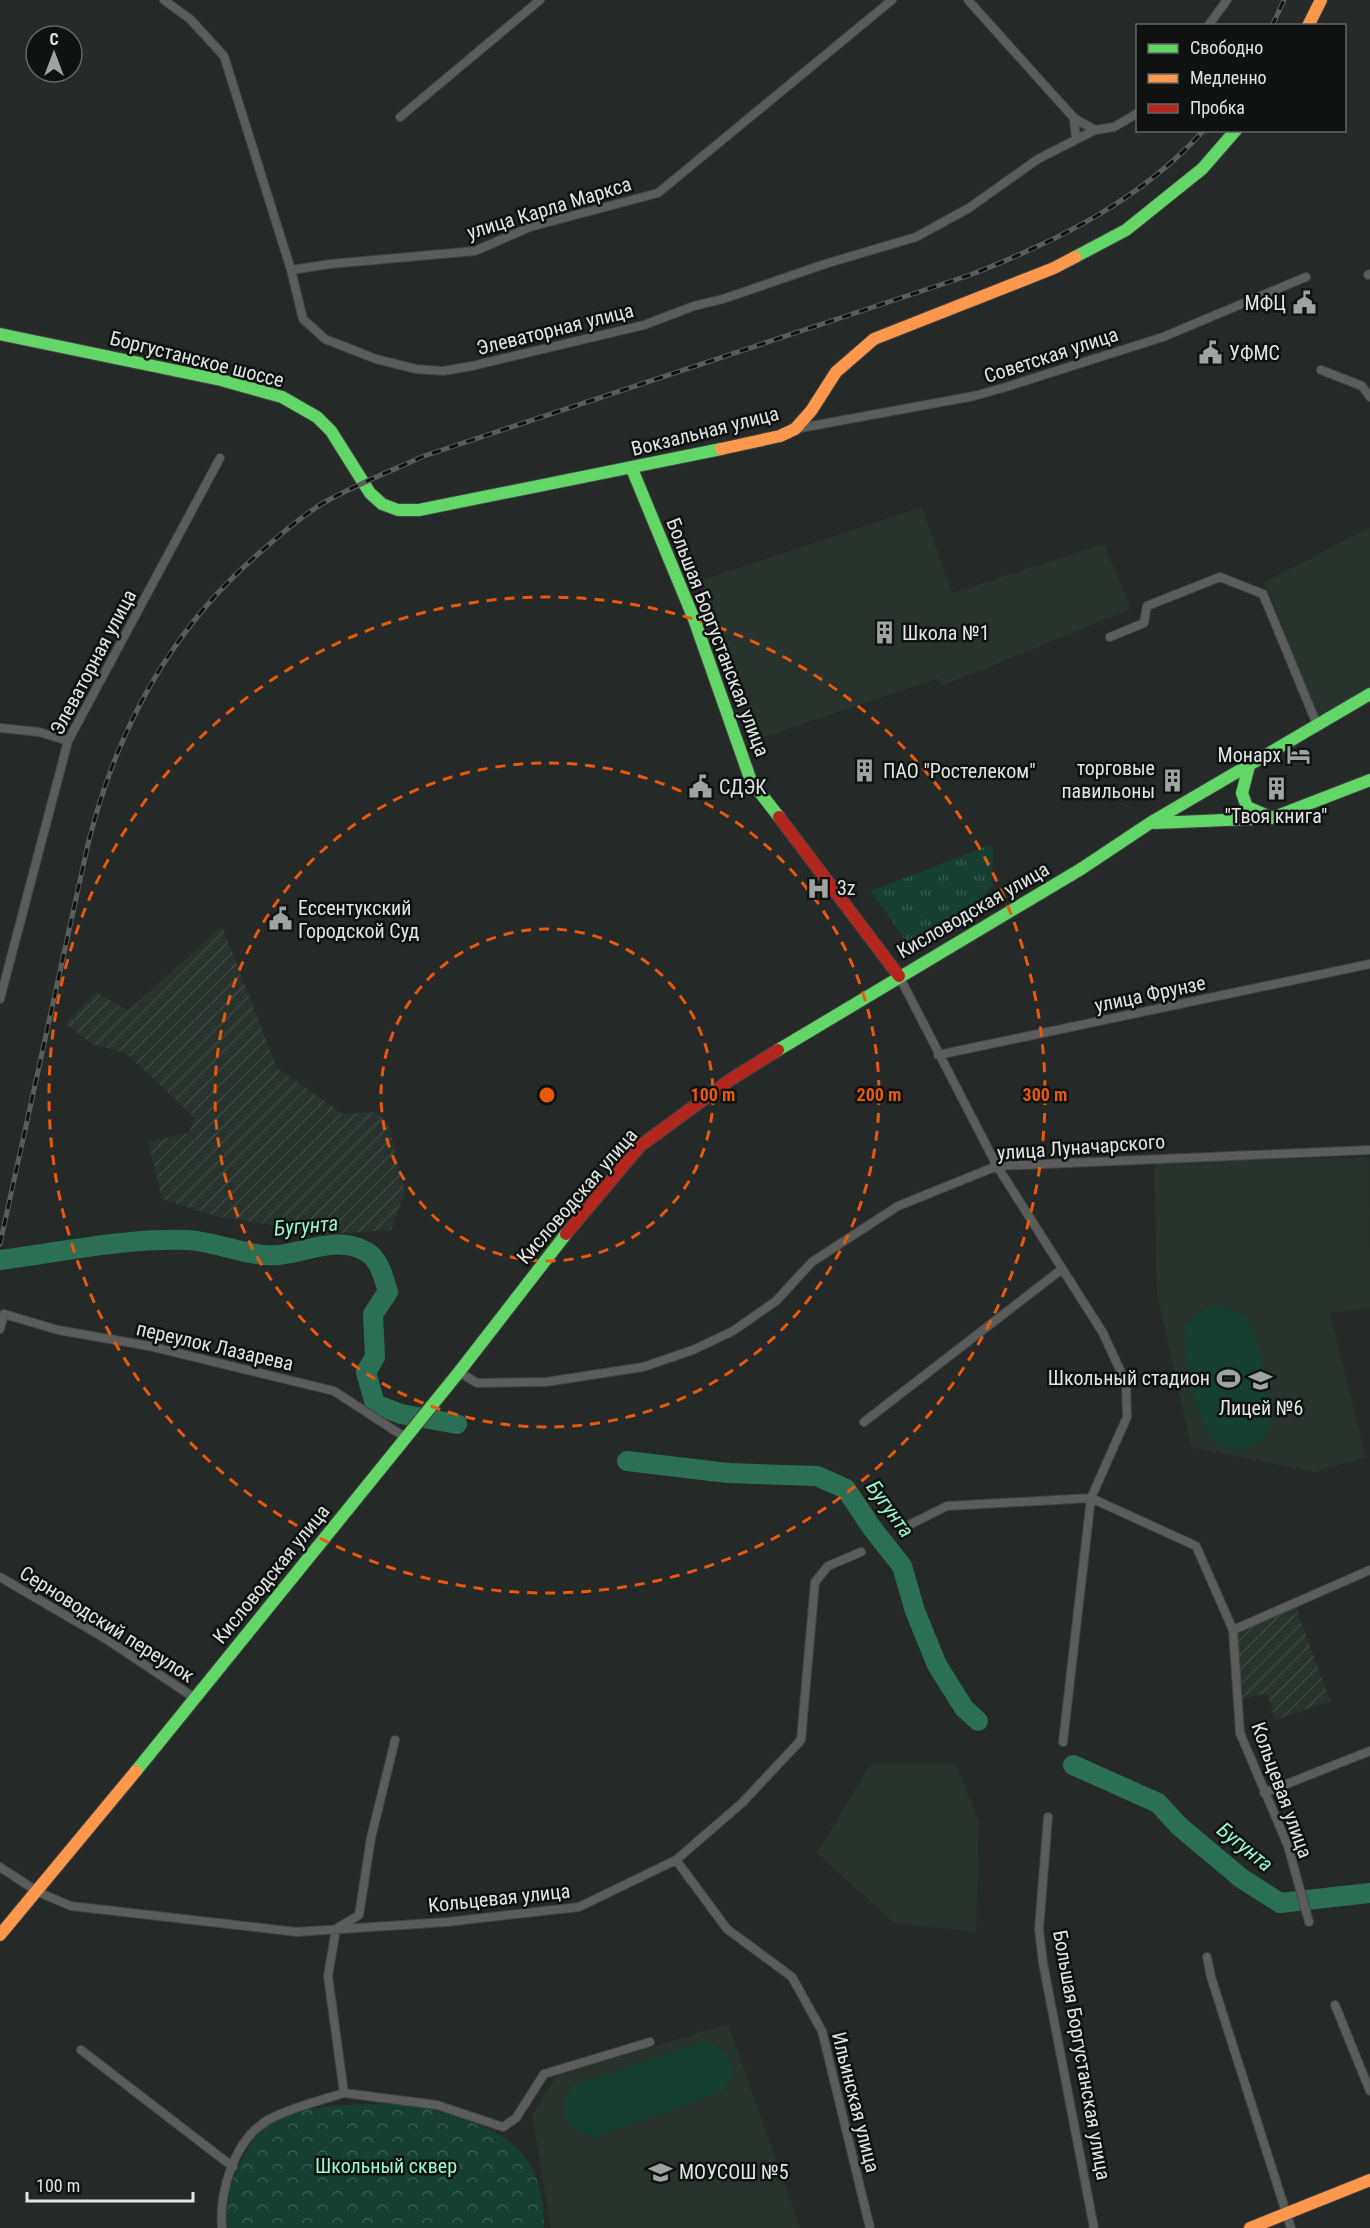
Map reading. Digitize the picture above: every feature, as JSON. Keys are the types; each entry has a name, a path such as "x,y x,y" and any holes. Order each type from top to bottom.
{"street":[{"name":"Элеваторная улица","path":"164,0 190,19 224,56 291,270 303,319 325,339 376,359 416,369 452,369 644,325 694,306 723,299 825,264 916,237 969,208 1038,159 1095,130 1114,127 1136,114"},
{"path":"400,117 540,0"},
{"name":"улица Карла Маркса","path":"291,270 330,264 475,251 530,227 658,193 892,0"},
{"path":"968,0 1074,118 1095,130"},
{"path":"1209,24 1227,0"},
{"path":"1309,24 1321,0"},
{"path":"1074,118 1076,139"},
{"name":"Вокзальная улица","path":"374,501 387,509 402,512 757,443 795,429 811,411 836,372 874,339 1054,268 1126,230 1202,169 1234,132"},
{"name":"Советская улица","path":"795,429 974,396 1006,387 1163,337 1306,277"},
{"name":"Боргустанское шоссе","path":"0,334 189,374 279,397 317,417 331,430 374,501"},
{"path":"1321,370 1362,386 1370,397"},
{"name":"Элеваторная улица","path":"0,999 68,741 220,458"},
{"name":"Большая Боргустанская улица","path":"632,469 694,619 751,782 899,976 997,1166 1103,1333 1126,1383 1127,1417 1091,1498 1063,1742"},
{"path":"1110,637 1144,623 1147,606 1220,577 1263,594 1318,727"},
{"name":"Кисловодская улица","path":"0,1935 38,1892 91,1823 196,1700 459,1372 550,1254 640,1146 730,1080 899,976 1082,869 1150,823 1318,727 1370,694"},
{"path":"0,728 39,732 68,741"},
{"path":"1249,766 1242,793 1248,807 1272,818"},
{"path":"1150,823 1272,818 1370,780"},
{"name":"улица Фрунзе","path":"938,1055 1370,964"},
{"name":"улица Луначарского","path":"459,1372 477,1383 546,1382 643,1367 693,1350 733,1331 776,1301 812,1262 898,1206 997,1166 1370,1150"},
{"path":"864,1422 1062,1269"},
{"name":"переулок Лазарева","path":"0,1329 4,1314 58,1330 149,1346 334,1391 406,1438"},
{"name":"Кольцевая улица","path":"909,1525 947,1506 1091,1498 1196,1546 1233,1630 1240,1733 1288,1846 1309,1922"},
{"name":"Кольцевая улица","path":"0,1867 38,1892 71,1906 297,1932 447,1922 579,1907 676,1860 742,1803 801,1740 815,1582 828,1566 861,1552"},
{"path":"1233,1630 1370,1570"},
{"name":"Серноводский переулок","path":"0,1577 106,1639 196,1700"},
{"path":"344,2093 328,1976 336,1929 360,1915 371,1838 395,1740"},
{"path":"1264,1793 1370,1751"},
{"name":"Большая Боргустанская улица","path":"1048,1817 1039,1929 1041,1952 1094,2228"},
{"name":"Ильинская улица","path":"676,1860 727,1929 792,1977 822,2031 870,2228"},
{"path":"1207,1958 1211,1977 1291,2228"},
{"path":"1335,2006 1370,2091"},
{"path":"222,2228 224,2194 233,2167 242,2145 262,2123 344,2093 437,2104 503,2127 516,2118 544,2074 650,2042"},
{"path":"81,2050 233,2167"},
{"path":"1250,2228 1370,2180"}],"shaded area":[{"path":"922,507 952,593 1104,544 1131,609 942,686 939,678 758,739 699,581"},
{"path":"1370,527 1370,687 1318,717 1265,582"},
{"path":"222,926 277,1068 343,1114 377,1112 388,1123 405,1192 391,1230 328,1234 215,1216 162,1199 148,1142 189,1133 194,1117 126,1053 94,1045 65,1024 96,992 128,1011"},
{"name":"Лицей №6","path":"1369,1157 1370,1308 1330,1313 1366,1457 1315,1472 1191,1447 1157,1293 1154,1162"},
{"path":"1296,1608 1330,1701 1275,1720 1267,1693 1241,1700 1235,1633"},
{"path":"871,1764 956,1764 979,1823 976,1932 894,1923 817,1853"},
{"name":"МОУСОШ №5","path":"728,2024 800,2228 551,2228 532,2115 556,2076"}],"green space":[{"path":"993,844 992,885 976,905 910,947 871,891"},
{"name":"Школьный стадион","path":"1219,1306 1234,1310 1247,1320 1256,1339 1268,1386 1272,1414 1270,1426 1262,1438 1247,1448 1230,1449 1217,1442 1207,1429 1199,1413 1183,1343 1184,1335 1194,1317 1205,1310"},
{"path":"701,2043 719,2048 730,2061 730,2078 719,2093 596,2137 578,2131 567,2119 565,2103 573,2086"},
{"name":"Школьный сквер","path":"410,2103 463,2119 505,2138 521,2153 533,2171 541,2196 544,2228 227,2228 228,2200 235,2173 254,2139 269,2124 302,2111 320,2108 356,2104"}],"waterway":[{"name":"Бугунта","path":"0,1260 116,1243 163,1240 198,1241 268,1255 323,1246 356,1247 367,1252 375,1260 388,1292 373,1314 375,1357 366,1372 375,1404 401,1414 457,1424"},
{"name":"Бугунта","path":"627,1461 728,1473 817,1476 846,1489 872,1528 902,1566 915,1611 937,1665 964,1708 978,1721"},
{"name":"Бугунта","path":"1073,1765 1158,1803 1179,1826 1241,1878 1280,1903 1370,1893"}],"railway":[{"path":"1273,24 1284,0"},
{"path":"0,1244 88,844 100,801 132,720 152,682 175,646 201,612 231,579 286,530 317,507 349,489 424,456 970,275 1034,248 1096,216 1125,198 1153,178 1202,132"}],"traffic: fast":[{"path":"1075,257 1126,230 1202,169 1234,132"},
{"path":"0,334 221,380 282,397 317,417 331,431 370,493 382,504 398,510 419,510 721,449"},
{"path":"632,469 694,619 751,781 779,817"},
{"path":"778,1050 1081,869 1150,823 1370,694"},
{"path":"1249,766 1242,793 1247,807 1268,816"},
{"path":"1155,823 1272,818 1370,780"},
{"path":"136,1771 459,1372 566,1234"}],"traffic: slow":[{"path":"1309,24 1321,0"},
{"path":"721,449 780,436 795,429 811,411 836,372 874,339 1054,268 1075,257"},
{"path":"0,1935 136,1771"},
{"path":"1250,2228 1370,2180"}],"traffic: jam":[{"path":"779,817 899,976"},
{"path":"566,1234 640,1146 730,1080 778,1050"}],"place":[{"name":"МФЦ","path":"1304,303"},
{"name":"УФМС","path":"1211,353"},
{"name":"Школа №1","path":"884,633"},
{"name":"Монарх","path":"1299,755"},
{"name":"ПАО \"Ростелеком\"","path":"865,771"},
{"name":"торговые павильоны","path":"1173,780"},
{"name":"СДЭК","path":"701,787"},
{"name":"\"Твоя книга\"","path":"1276,789"},
{"name":"3z","path":"819,888"},
{"name":"Ессентукский Городской Суд","path":"280,919"},
{"name":"Школьный стадион","path":"1228,1378"},
{"name":"Лицей №6","path":"1261,1380"},
{"name":"МОУСОШ №5","path":"661,2172"}]}
